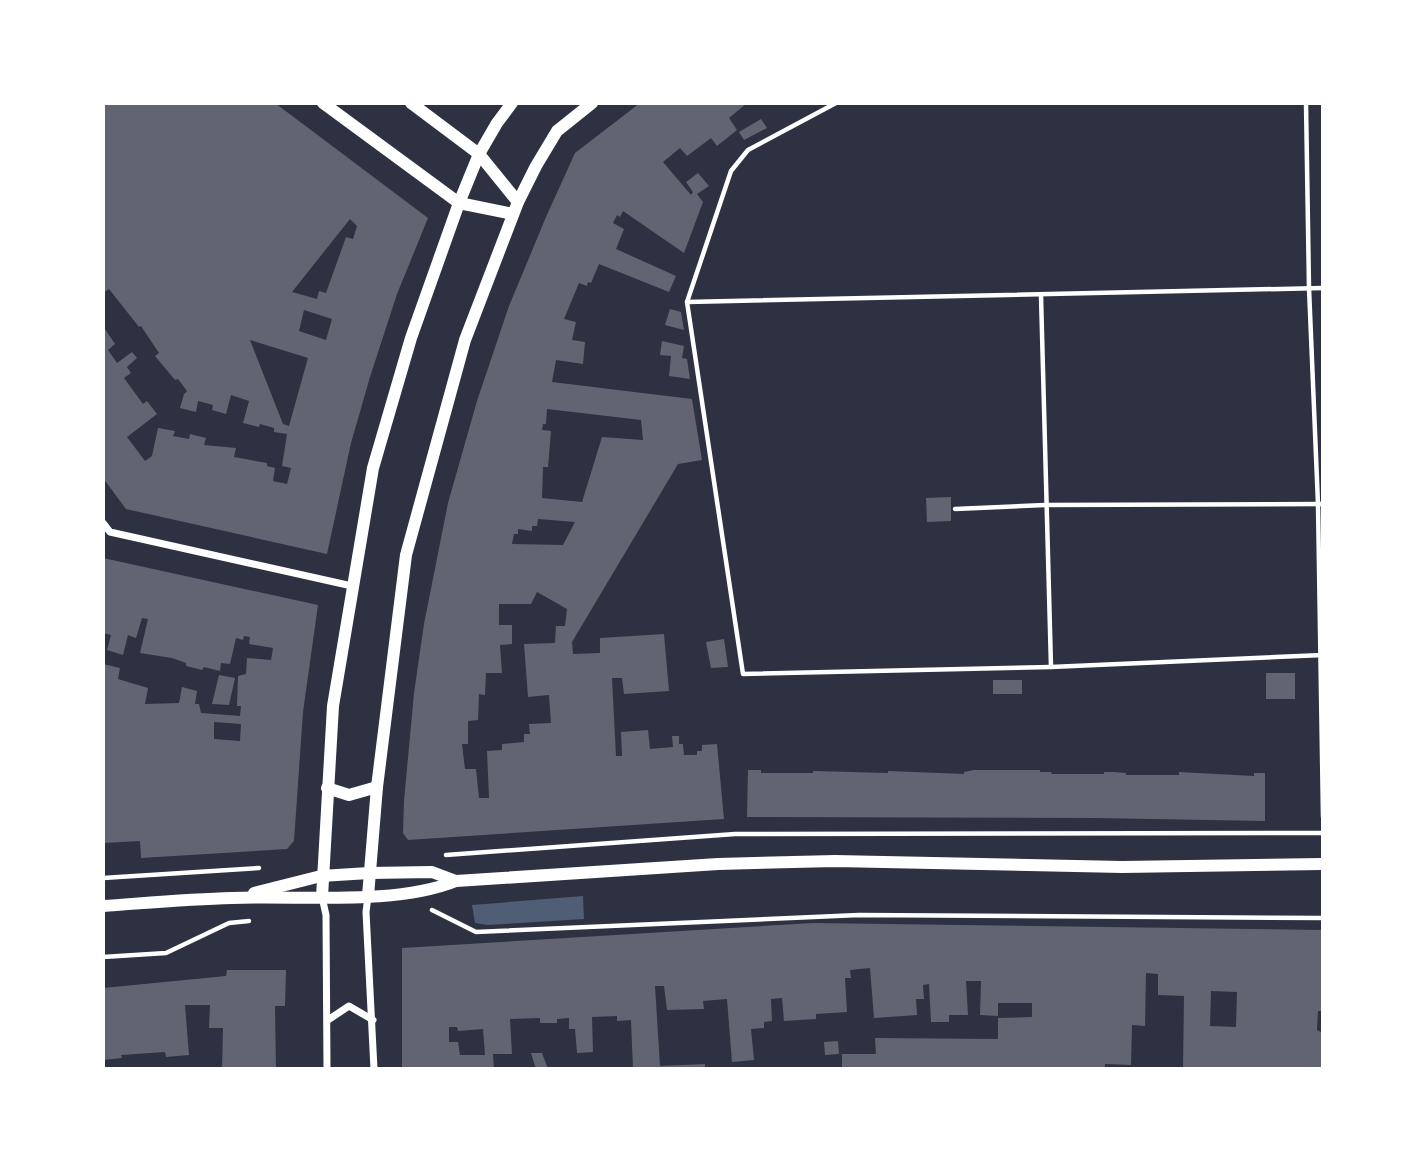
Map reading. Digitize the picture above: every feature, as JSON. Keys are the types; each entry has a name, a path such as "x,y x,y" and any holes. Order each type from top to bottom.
{"street":[{"path":"323,103 459,203 513,214"},
{"path":"411,103 479,154 518,201"},
{"path":"327,1069 326,915 321,876 333,706 373,468 411,338 459,203 479,154 512,103"},
{"path":"374,1069 366,912 377,787 406,555 465,340 518,201 557,131 592,103"},
{"path":"103,523 110,532 352,586"},
{"path":"327,788 349,795 377,787"},
{"path":"103,905 233,898 368,896 435,889 456,881 719,864 835,861 1122,867 1323,864"},
{"path":"233,898 321,876 432,872 456,881"},
{"path":"328,1020 349,1006 373,1020"}],"path":[{"path":"836,103 748,150 732,171 687,302 743,674 1051,667 1322,655"},
{"path":"1306,103 1308,288 1320,504 1323,813"},
{"path":"687,302 1323,288"},
{"path":"1041,296 1051,667"},
{"path":"955,509 1045,505 1320,504"},
{"path":"419,909 431,909 476,932 859,915 1323,918"},
{"path":"103,957 166,953 229,923 254,920"}],"water":[{"path":"583,896 584,919 488,925 475,923 472,905"}],"building":[{"path":"103,103 275,103 428,218 397,294 370,377 351,443 327,554 126,509 103,478 103,326 115,344 108,350 117,363 132,352 137,358 127,367 131,373 124,378 143,404 147,401 157,414 127,437 145,461 152,456 158,428 175,431 173,436 189,439 190,434 206,438 204,445 236,448 234,457 267,463 267,466 275,468 273,481 287,484 291,468 282,466 287,434 274,432 274,428 260,424 259,427 243,423 249,401 231,395 226,414 212,410 213,405 198,401 196,412 180,408 187,391 155,356 159,353 141,326 139,327 109,289 103,293","holes":["350,219 357,226 353,239 346,237 326,293 319,291 317,299 292,292","304,310 332,319 326,340 299,331","250,340 308,358 289,426 283,424"]},
{"path":"640,103 747,103 729,118 737,130 717,146 711,138 687,156 680,148 663,162 691,195 693,192 686,182 698,173 709,186 697,194 703,202 684,253 623,211 613,223 624,229 616,249 676,276 669,292 599,264 591,283 588,282 587,286 579,283 564,319 576,322 572,340 585,342 583,364 556,360 552,382 692,399 702,460 678,464 572,642 573,654 600,653 600,638 664,634 669,691 624,694 622,678 612,678 616,756 622,756 621,732 648,730 650,749 673,747 672,736 679,736 684,755 697,755 697,751 702,751 702,745 717,744 724,819 408,840 403,833 404,801 414,693 424,624 448,503 477,401 509,306 575,153","holes":["547,409 641,420 643,440 602,437 582,502 542,498 543,467 548,467 551,431 542,430 543,424 546,424","538,519 575,522 563,545 512,544 518,529 532,531 532,526 537,526","537,592 567,609 565,626 556,626 555,643 524,644 528,697 549,695 551,723 529,724 530,734 524,734 524,742 502,744 502,750 487,751 489,798 479,798 476,769 465,769 462,744 468,744 468,721 478,720 479,694 485,695 486,673 502,673 500,645 512,644 512,625 499,625 499,604 531,604"]},
{"path":"761,119 767,128 744,140 739,132"},
{"path":"670,309 681,312 684,330 665,325"},
{"path":"662,341 684,346 682,358 687,359 690,379 669,376 671,356 660,355"},
{"path":"951,497 951,521 927,522 926,498"},
{"path":"103,558 318,605 303,712 294,841 287,849 141,858 140,841 103,843 103,664 120,668 118,679 148,688 145,704 179,703 182,687 197,691 195,704 199,704 201,713 240,716 241,706 237,706 238,676 246,674 247,658 271,660 273,648 249,644 250,637 244,636 243,640 236,638 230,664 221,663 220,671 204,667 202,670 186,666 186,663 172,658 140,653 148,619 142,618 136,638 128,635 123,655 107,650 111,635 103,633","holes":["214,722 241,724 240,741 214,739"]},
{"path":"724,639 728,667 711,668 706,642"},
{"path":"1266,673 1295,673 1295,699 1266,699"},
{"path":"219,675 235,678 229,705 212,704"},
{"path":"993,680 1022,680 1022,694 993,694"},
{"path":"748,770 761,770 761,773 888,771 964,774 974,770 1040,770 1052,774 1113,772 1126,775 1179,775 1179,772 1254,776 1254,773 1265,773 1265,821 747,817"},
{"path":"813,923 1323,930 1323,1011 1318,1011 1317,1030 1323,1033 1323,1069 1183,1069 1184,996 1158,995 1158,974 1146,973 1145,1026 1132,1025 1131,1065 1105,1064 1105,1069 842,1069 842,1054 876,1054 875,1038 998,1039 998,1018 1032,1017 1032,1003 998,1003 998,1016 980,1015 981,981 966,981 968,1015 949,1015 949,1022 931,1022 929,984 923,985 924,999 916,999 917,1015 874,1018 870,968 850,970 851,978 845,978 847,1012 816,1014 816,1019 784,1021 782,998 771,999 772,1021 764,1022 764,1028 751,1029 754,1060 732,1062 727,999 703,1001 704,1009 667,1010 664,986 655,986 660,1066 705,1064 705,1069 633,1069 631,1020 617,1021 617,1016 592,1017 593,1052 577,1053 575,1029 569,1029 569,1018 557,1019 557,1023 540,1023 540,1018 510,1019 512,1054 493,1054 494,1069 402,1069 402,948","holes":["1211,991 1237,992 1236,1027 1210,1026","449,1027 457,1027 458,1031 483,1029 485,1055 460,1055 458,1042 449,1042"]},
{"path":"227,970 286,970 285,1006 275,1006 276,1069 222,1069 223,1028 209,1028 210,1005 185,1005 189,1055 166,1057 165,1052 121,1055 122,1058 103,1060 103,988 226,976"},
{"path":"838,1041 839,1054 825,1055 824,1042"},
{"path":"531,1053 542,1053 548,1069 536,1069"}]}
